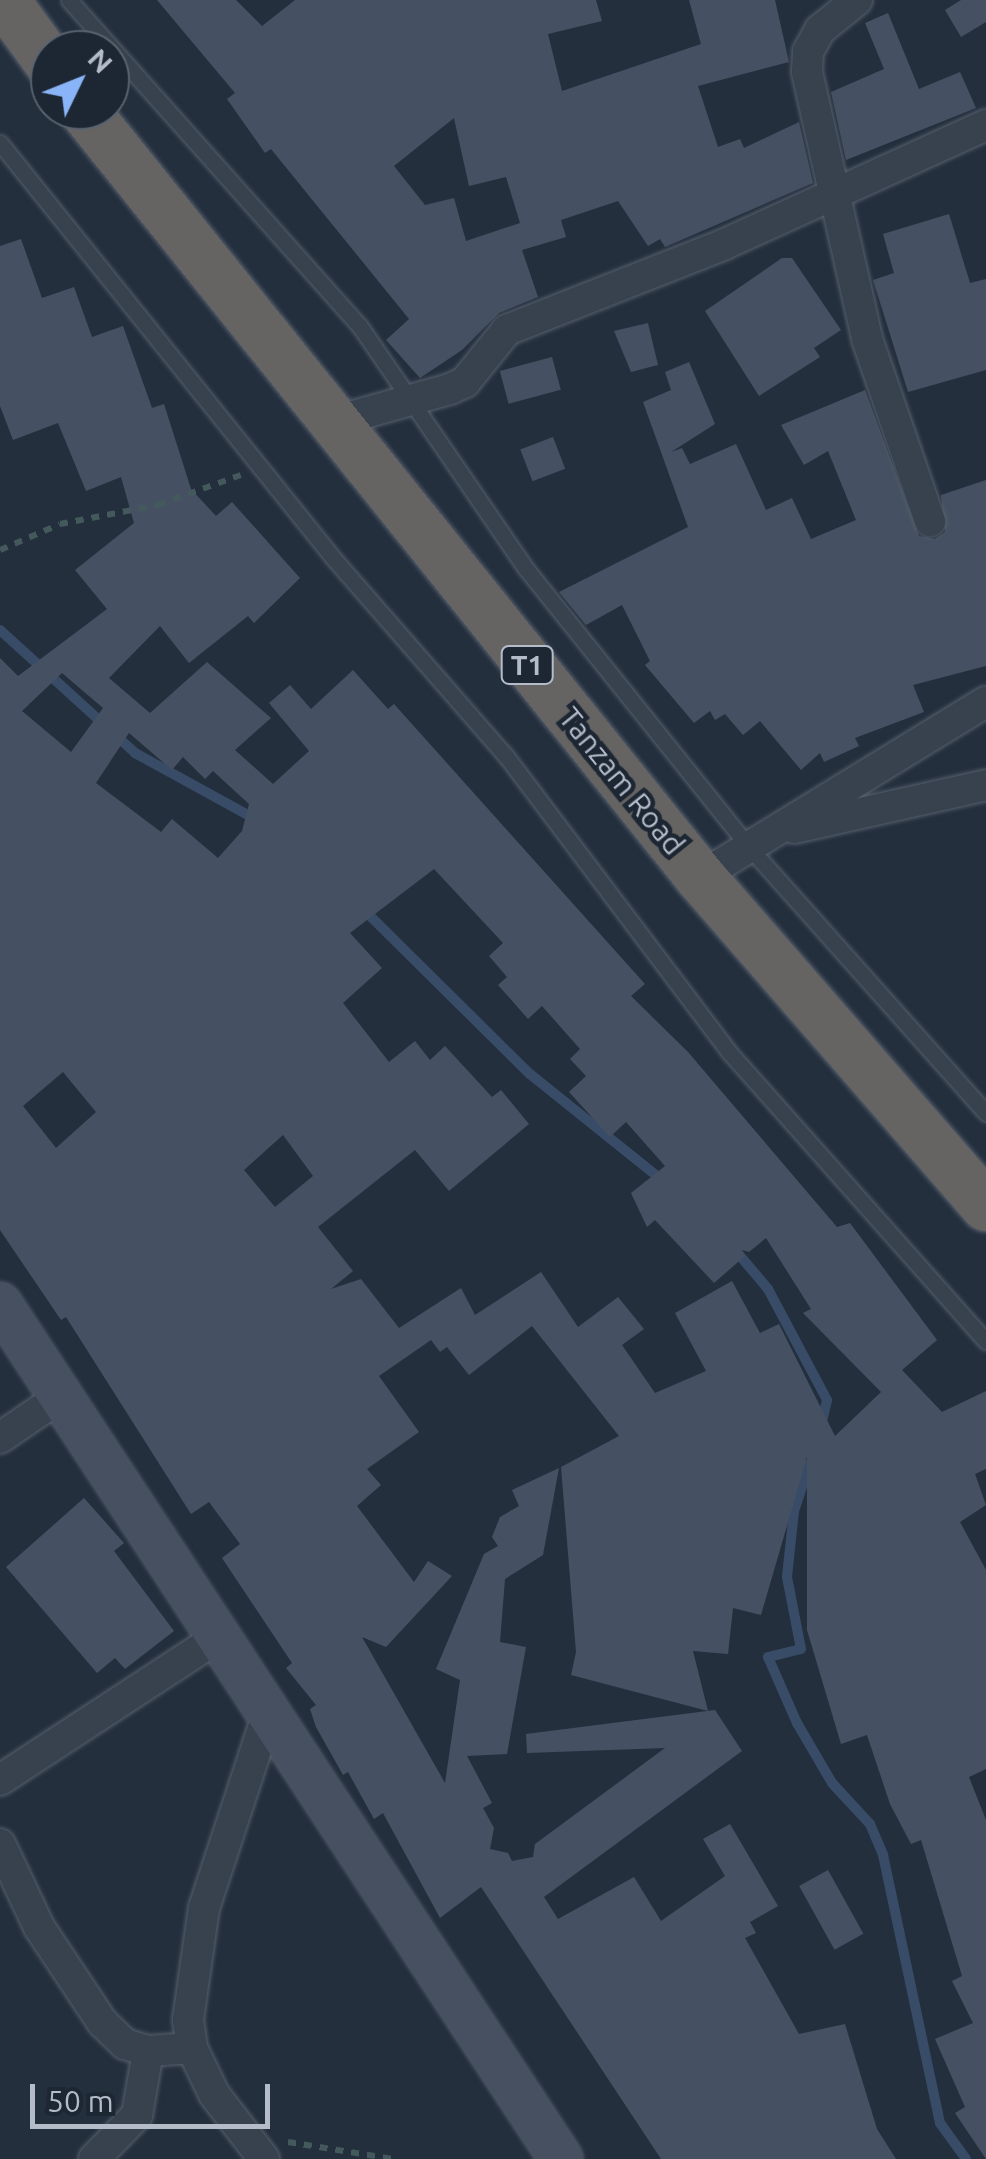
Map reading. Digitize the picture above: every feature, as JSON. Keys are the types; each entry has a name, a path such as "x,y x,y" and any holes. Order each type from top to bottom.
{"highway":[{"path":"4,0 30,36"},
{"name":"Tanzam Road","path":"100,130 330,424 700,878 986,1206"}],"main road":[{"path":"0,1304 561,2159"}],"street":[{"path":"857,0 820,30 808,52 834,196 888,415 930,521"},
{"path":"330,424 464,382 507,330 834,196 986,126"},
{"path":"700,878 984,705"},
{"path":"760,840 986,785"},
{"path":"0,1438 60,1397"},
{"path":"0,1780 220,1636"},
{"path":"255,2149 192,2048 188,2020 204,1908 268,1713"},
{"path":"0,1844 70,1978 125,2044 148,2051 192,2048"},
{"path":"94,2159 137,2115 148,2051"}],"lane":[{"path":"69,0 308,264 413,398 527,570 760,840 986,1113"},
{"path":"0,143 260,468 506,756 729,1052 986,1341"}],"path":[{"path":"0,550 60,524 158,505 260,468"},
{"path":"255,2149 324,2144 392,2159"}],"building":[{"path":"157,0 236,0 262,26 295,0 596,0 602,21 548,34 562,91 701,44 689,0 775,0 789,62 698,86 718,147 740,139 744,148 799,122 813,183 665,247 660,239 648,246 618,201 561,220 566,237 522,250 538,297 499,313 462,350 420,378 386,340 409,319 271,149 265,153 227,99 235,93","holes":["454,118 469,186 506,177 520,223 466,241 454,198 425,205 394,166"]},
{"path":"961,0 986,0 986,22 961,37 945,10"},
{"path":"888,13 919,89 960,72 976,108 846,160 831,92 884,69 865,23"},
{"path":"949,214 970,283 986,279 986,370 908,392 873,280 894,273 883,234"},
{"path":"21,239 42,298 74,287 92,337 123,326 152,408 164,404 191,489 216,516 232,502 300,578 254,623 248,616 189,663 160,626 109,678 150,713 207,662 271,718 235,750 273,784 309,751 269,703 290,685 311,709 353,670 388,709 394,704 645,984 631,996 688,1052 837,1227 850,1223 937,1340 902,1370 942,1412 986,1391 986,1469 975,1474 986,1505 960,1522 986,1570 986,1769 969,1777 986,1820 986,2159 955,2113 965,2107 935,2039 973,2023 952,1981 962,1976 921,1840 911,1844 890,1804 867,1735 841,1744 807,1630 807,1457 761,1615 733,1608 728,1654 693,1651 708,1711 715,1710 742,1751 544,1897 558,1919 634,1877 661,1921 725,1876 703,1839 730,1824 778,1906 750,1922 756,1933 745,1938 799,2034 845,2024 877,2129 896,2159 661,2159 481,1887 440,1918 383,1813 374,1819 348,1772 343,1775 316,1727 310,1709 316,1705 286,1668 292,1663 222,1558 240,1544 209,1502 191,1514 66,1317 61,1320 0,1230 0,658 18,676 107,609 75,570 134,523 121,477 86,491 58,423 13,440 0,406 0,246","holes":["62,673 103,708 71,752 22,711","129,733 172,770 183,757 205,779 213,771 249,804 242,831 218,858 172,819 161,832 96,783","434,869 503,943 489,956 507,977 498,985 528,1019 542,1006 580,1049 570,1059 586,1076 569,1092 610,1137 626,1122 665,1166 631,1193 647,1227 655,1220 714,1283 745,1256 742,1250 749,1252 766,1238 811,1309 803,1313 881,1392 835,1436 779,1324 760,1333 732,1281 675,1313 706,1371 655,1393 622,1345 644,1329 618,1297 578,1327 541,1272 475,1315 461,1288 399,1328 361,1279 331,1289 353,1271 318,1227 415,1150 449,1191 529,1124 501,1090 492,1097 445,1046 430,1060 415,1041 389,1062 343,1003 382,968 350,933","63,1072 96,1112 56,1148 23,1106","283,1135 313,1176 275,1207 244,1170","532,1326 619,1436 561,1467 576,1652 571,1675 708,1711 526,1734 527,1753 665,1748 535,1844 533,1857 512,1861 508,1853 490,1849 494,1828 483,1808 492,1803 467,1756 507,1754 526,1647 500,1642 505,1579 543,1555 559,1468 512,1490 519,1506 500,1517 492,1537 498,1546 484,1554 436,1669 460,1680 445,1783 362,1637 386,1647 452,1576 428,1561 414,1582 357,1506 381,1485 367,1469 419,1432 379,1376 431,1340 440,1352 447,1347 469,1375"]},
{"path":"782,258 792,258 841,330 814,348 820,357 759,396 705,311"},
{"path":"648,323 658,365 631,372 614,331"},
{"path":"552,357 561,390 509,404 500,371"},
{"path":"689,362 715,424 671,452 682,448 690,464 736,444 766,510 792,498 811,539 856,520 828,451 804,465 781,425 865,390 919,536 935,539 945,532 941,495 986,480 986,666 913,685 924,712 855,738 859,746 824,762 820,753 801,770 760,721 743,735 725,714 715,720 710,711 694,723 645,665 650,661 622,605 586,625 559,592 688,527 643,402 671,390 665,372"},
{"path":"553,437 565,469 533,481 520,450"},
{"path":"84,1498 124,1543 114,1551 174,1631 125,1669 115,1658 97,1673 6,1567"},
{"path":"828,1870 863,1934 835,1950 799,1886"}],"waterway":[{"path":"0,630 135,753 257,820"},
{"path":"361,907 530,1074 663,1181"},
{"path":"736,1251 768,1289 827,1400 821,1427"},
{"path":"810,1463 794,1511 787,1577 801,1649 768,1657 797,1723 832,1783 870,1824 883,1855 940,2123 966,2159"}]}
